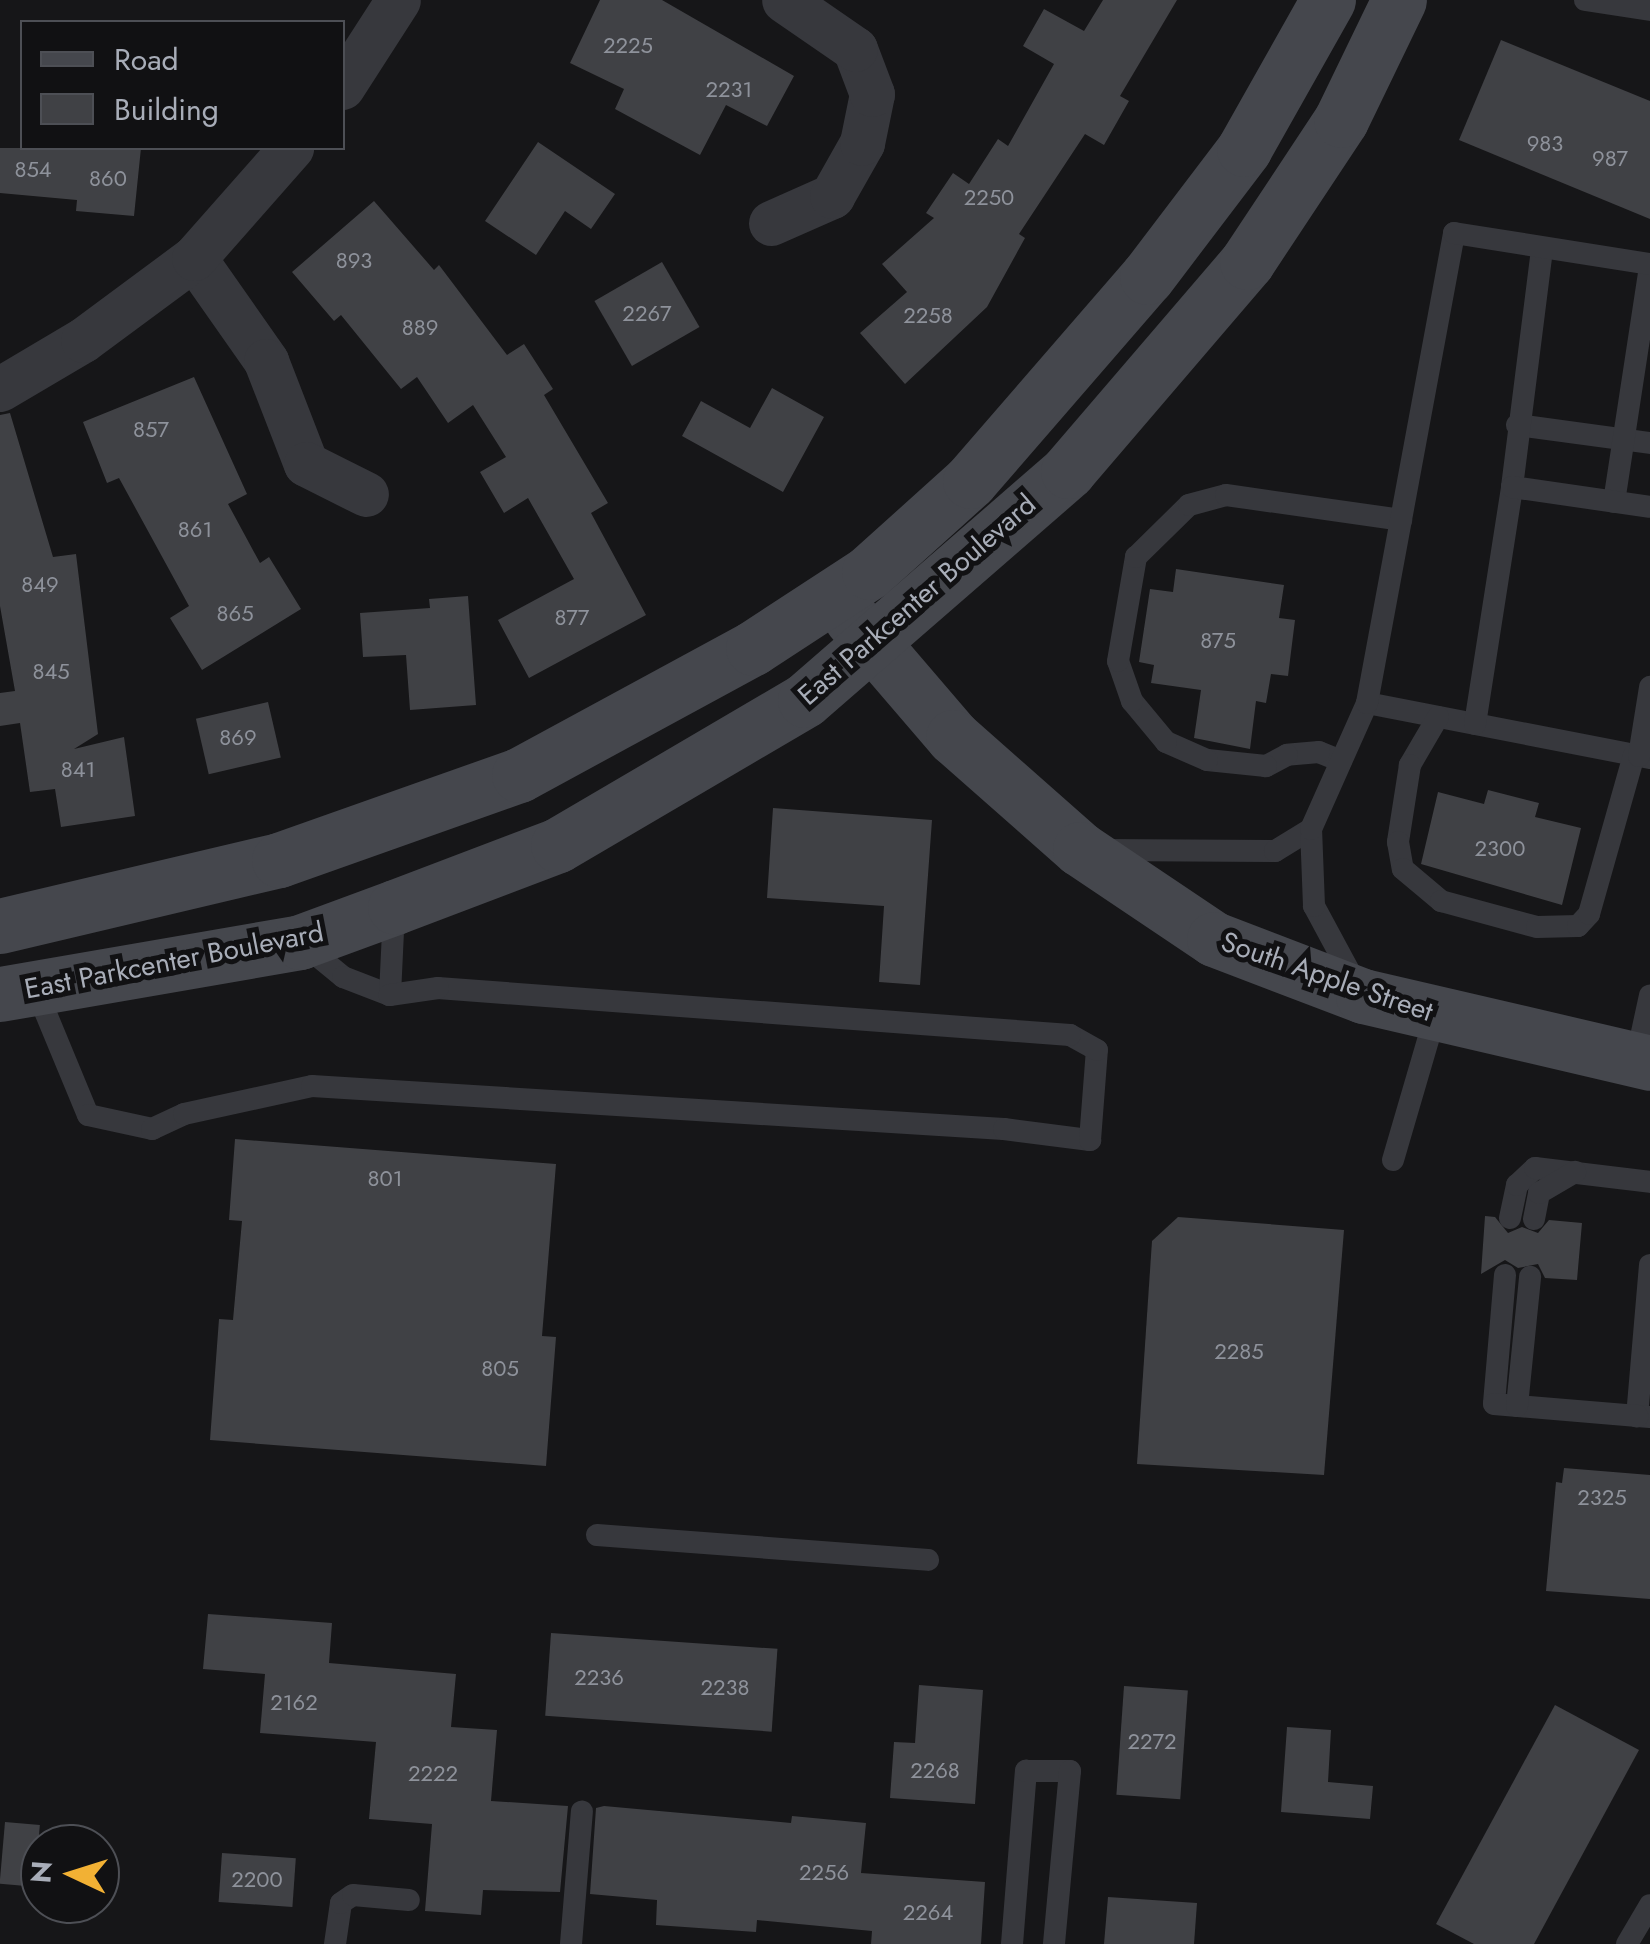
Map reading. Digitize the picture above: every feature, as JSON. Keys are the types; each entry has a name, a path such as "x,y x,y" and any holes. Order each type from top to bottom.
{"main road":[{"name":"East Parkcenter Boulevard","path":"0,926 278,860 518,775 753,648 833,596 970,481 1147,278 1244,148 1328,0"},
{"name":"East Parkcenter Boulevard","path":"18,993 300,942 558,845 805,700 1068,471 1246,262 1341,120 1399,0"},
{"name":"South Apple Street","path":"833,596 953,737 1080,850 1214,940 1362,996 1643,1062"}],"street":[{"path":"345,83 398,0"},
{"path":"771,223 832,196 862,144 872,94 856,49 784,0"},
{"path":"0,388 83,340 194,258 289,150"},
{"path":"194,258 266,361 306,464 366,494"}],"lane":[{"path":"1586,0 1643,5"},
{"path":"1362,996 1314,906 1311,829 1367,702 1454,232 1650,265 1614,502"},
{"path":"1475,724 1512,487 1542,248"},
{"path":"1517,425 1650,443"},
{"path":"1512,487 1650,507"},
{"path":"1341,761 1319,752 1287,754 1266,766 1207,760 1166,742 1132,701 1118,661 1136,557 1189,505 1226,495 1401,520"},
{"path":"1438,716 1410,766 1398,842 1403,869 1440,900 1537,927 1578,926 1589,914 1641,756 1650,688"},
{"path":"1367,702 1641,756"},
{"path":"1080,850 1275,851 1311,829"},
{"path":"390,996 394,907"},
{"path":"18,993 88,1115 152,1129 184,1114 312,1086 1004,1129 1090,1140 1098,1050 1070,1034 438,988 390,996 343,977 300,942"},
{"path":"1643,1062 1650,994"},
{"path":"1393,1160 1435,1016"},
{"path":"1510,1218 1517,1184 1535,1168 1583,1170 1650,1182"},
{"path":"1534,1219 1540,1193 1583,1170"},
{"path":"1504,1275 1494,1404 1644,1416 1650,1266"},
{"path":"1518,1406 1530,1277"},
{"path":"597,1535 928,1560"},
{"path":"1012,1944 1026,1771 1070,1772 1054,1944"},
{"path":"571,1944 582,1811"},
{"path":"335,1944 341,1904 353,1895 409,1900"},
{"path":"1626,1944 1650,1906"}],"building":[{"path":"600,0 662,0 794,76 767,126 726,105 700,155 615,109 624,89 570,63"},
{"path":"1103,0 1177,0 1120,96 1129,101 1104,145 1085,134 1019,234 1025,238 987,307 905,384 860,333 907,292 882,264 934,218 926,213 953,173 969,184 998,139 1008,146 1054,64 1023,46 1044,9 1084,31"},
{"path":"1501,40 1650,101 1650,219 1459,140"},
{"path":"538,142 615,194 591,229 565,211 536,255 485,221"},
{"path":"0,148 141,150 134,216 76,211 77,200 0,193"},
{"path":"374,201 434,270 439,265 507,355 524,344 553,389 544,395 608,503 591,513 646,615 529,678 498,620 574,579 528,498 504,513 480,472 506,457 473,405 448,423 417,377 401,389 341,315 334,321 292,272"},
{"path":"662,262 700,327 632,366 594,301"},
{"path":"194,377 247,494 228,504 260,563 269,557 301,609 202,670 170,618 189,606 119,478 107,483 83,422"},
{"path":"772,388 824,417 783,492 682,436 701,401 750,428"},
{"path":"10,413 53,557 76,554 98,734 74,749 124,737 135,816 61,827 55,789 30,792 20,723 0,726 0,693 15,691 0,606 0,415"},
{"path":"1176,569 1284,585 1279,618 1295,620 1288,676 1271,674 1266,703 1256,701 1250,749 1194,738 1201,690 1151,683 1154,665 1139,662 1150,589 1173,592"},
{"path":"468,596 476,705 410,710 406,655 363,657 360,613 430,608 429,599"},
{"path":"268,702 281,758 209,774 196,719"},
{"path":"1488,790 1539,803 1535,817 1581,828 1562,905 1421,864 1438,792 1484,804"},
{"path":"773,808 932,820 920,985 879,982 884,906 767,898"},
{"path":"235,1139 556,1164 542,1336 556,1337 546,1466 210,1440 219,1319 233,1320 242,1221 229,1220"},
{"path":"1485,1216 1495,1217 1508,1233 1522,1227 1538,1233 1549,1220 1582,1223 1577,1280 1545,1278 1538,1264 1518,1268 1505,1260 1481,1274"},
{"path":"1178,1217 1344,1230 1324,1475 1137,1464 1152,1241"},
{"path":"1564,1468 1650,1475 1650,1599 1546,1591 1556,1482 1562,1483"},
{"path":"208,1614 332,1623 329,1663 456,1674 451,1727 497,1730 491,1801 568,1806 560,1892 483,1890 481,1915 425,1911 432,1824 369,1819 376,1742 260,1733 265,1674 203,1669"},
{"path":"551,1633 777,1649 772,1732 545,1716"},
{"path":"919,1685 983,1690 975,1804 890,1798 894,1742 915,1743"},
{"path":"1124,1686 1188,1690 1180,1799 1116,1795"},
{"path":"1555,1705 1639,1750 1534,1944 1474,1944 1436,1924"},
{"path":"1287,1727 1331,1730 1328,1782 1373,1786 1370,1819 1281,1812"},
{"path":"596,1808 791,1823 792,1816 866,1823 861,1873 985,1882 981,1944 871,1944 872,1931 757,1920 756,1932 656,1925 657,1900 590,1894"},
{"path":"5,1822 28,1824 20,1824 20,1886 0,1884"},
{"path":"222,1853 296,1858 292,1907 219,1902"},
{"path":"1108,1897 1197,1903 1194,1944 1104,1944"}]}
